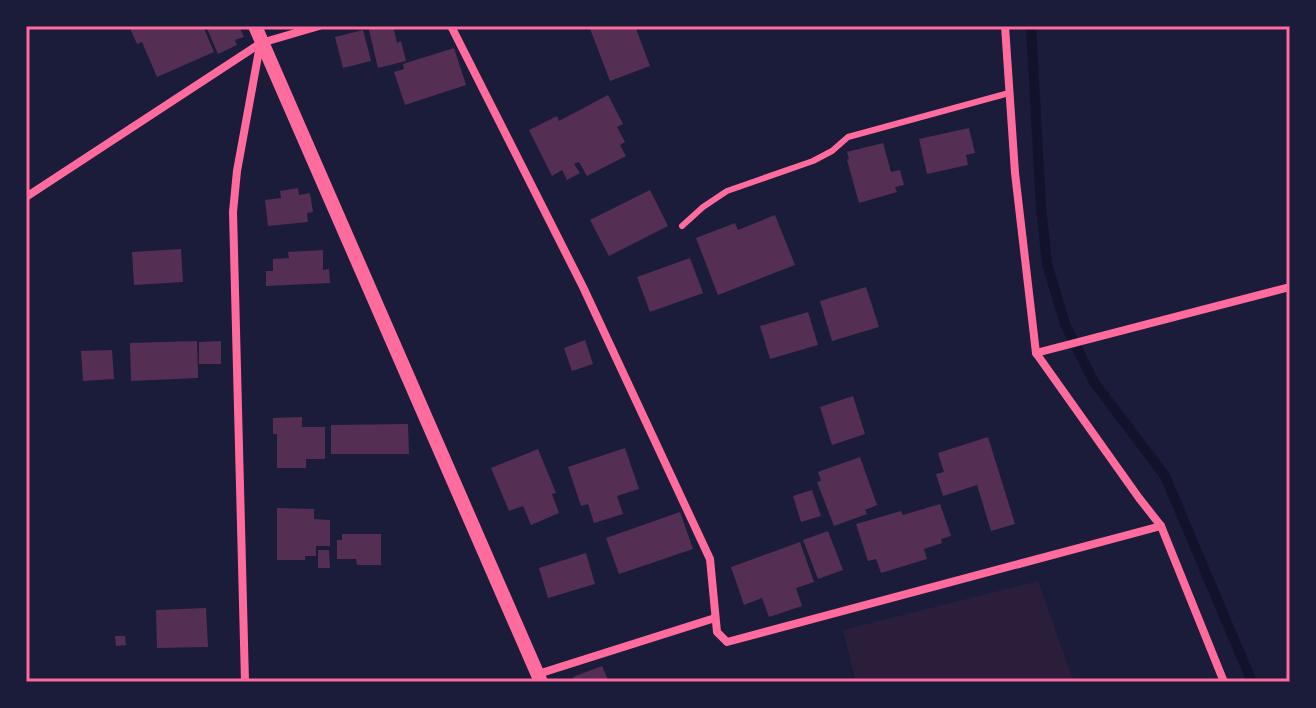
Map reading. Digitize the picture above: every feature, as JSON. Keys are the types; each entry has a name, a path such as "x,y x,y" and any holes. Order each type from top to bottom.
{"street":[{"path":"255,26 540,678 715,618"},
{"path":"26,197 261,43 319,26"},
{"path":"451,26 583,287 710,559 717,632 727,642 1161,526"},
{"path":"1005,26 1015,173 1036,353 1161,526 1224,682"},
{"path":"245,682 233,212 237,171 261,43"},
{"path":"1036,353 1290,287"}],"lane":[{"path":"682,226 727,191 813,161 832,151 848,137 1009,93"}],"shaded area":[{"path":"1038,581 1074,682 856,682 843,630"}],"building":[{"path":"129,26 203,26 214,52 157,77 142,42 137,44"},
{"path":"206,26 239,26 244,37 235,40 237,45 218,54"},
{"path":"368,26 393,26 406,61 378,68"},
{"path":"589,26 635,26 650,66 610,81"},
{"path":"363,30 371,61 343,68 335,37"},
{"path":"454,48 466,85 405,105 394,72 404,69 403,64"},
{"path":"608,95 623,124 617,127 625,142 620,145 626,156 587,176 579,162 574,164 580,173 567,180 562,170 552,176 529,130 557,116 559,121"},
{"path":"969,128 975,153 966,155 968,165 927,174 919,139"},
{"path":"883,143 891,172 900,170 904,185 895,187 897,192 859,203 847,152"},
{"path":"298,188 299,195 310,193 313,212 307,213 308,222 268,226 265,200 281,198 280,191"},
{"path":"650,190 668,226 609,256 590,220"},
{"path":"775,215 795,265 718,295 696,238 735,223 738,230"},
{"path":"181,249 183,282 134,285 132,252"},
{"path":"323,250 323,270 329,269 330,283 266,286 266,271 273,271 273,259 289,258 288,252"},
{"path":"690,258 703,293 650,312 637,277"},
{"path":"866,287 879,327 832,341 820,301"},
{"path":"808,312 818,345 770,359 760,326"},
{"path":"585,340 593,364 572,371 564,348"},
{"path":"197,341 198,378 131,381 130,343"},
{"path":"221,341 221,364 199,364 199,342"},
{"path":"112,350 114,379 83,381 81,351"},
{"path":"853,396 865,434 832,445 820,407"},
{"path":"302,417 302,427 325,427 325,459 306,459 306,468 277,468 277,434 273,434 273,418"},
{"path":"408,424 409,454 331,454 331,425"},
{"path":"988,437 1015,524 991,531 977,485 943,496 936,474 944,472 938,453"},
{"path":"625,448 639,489 617,496 623,514 594,523 588,504 581,506 568,467"},
{"path":"538,449 556,493 552,494 559,513 531,525 523,506 509,511 491,468"},
{"path":"860,457 877,505 865,510 867,514 834,526 817,482 821,481 818,472"},
{"path":"812,490 821,516 801,522 793,496"},
{"path":"940,504 951,536 941,539 942,543 924,549 927,559 881,573 876,559 868,561 856,524"},
{"path":"277,508 314,509 314,519 330,520 330,546 316,546 316,556 305,556 305,560 277,560"},
{"path":"680,512 693,549 619,574 606,538"},
{"path":"828,531 843,570 818,579 803,540"},
{"path":"342,534 381,534 381,565 357,565 356,559 337,559 337,540 342,540"},
{"path":"800,542 814,582 796,588 802,606 769,617 762,598 744,605 731,567"},
{"path":"318,550 329,550 330,568 318,568"},
{"path":"586,553 595,584 548,598 539,568"},
{"path":"206,608 208,647 157,648 156,610"},
{"path":"115,636 125,636 126,645 116,646"},
{"path":"602,666 609,682 575,682 573,677"}],"waterway":[{"path":"1031,26 1047,264 1065,324 1094,382 1165,476 1252,682"}]}
